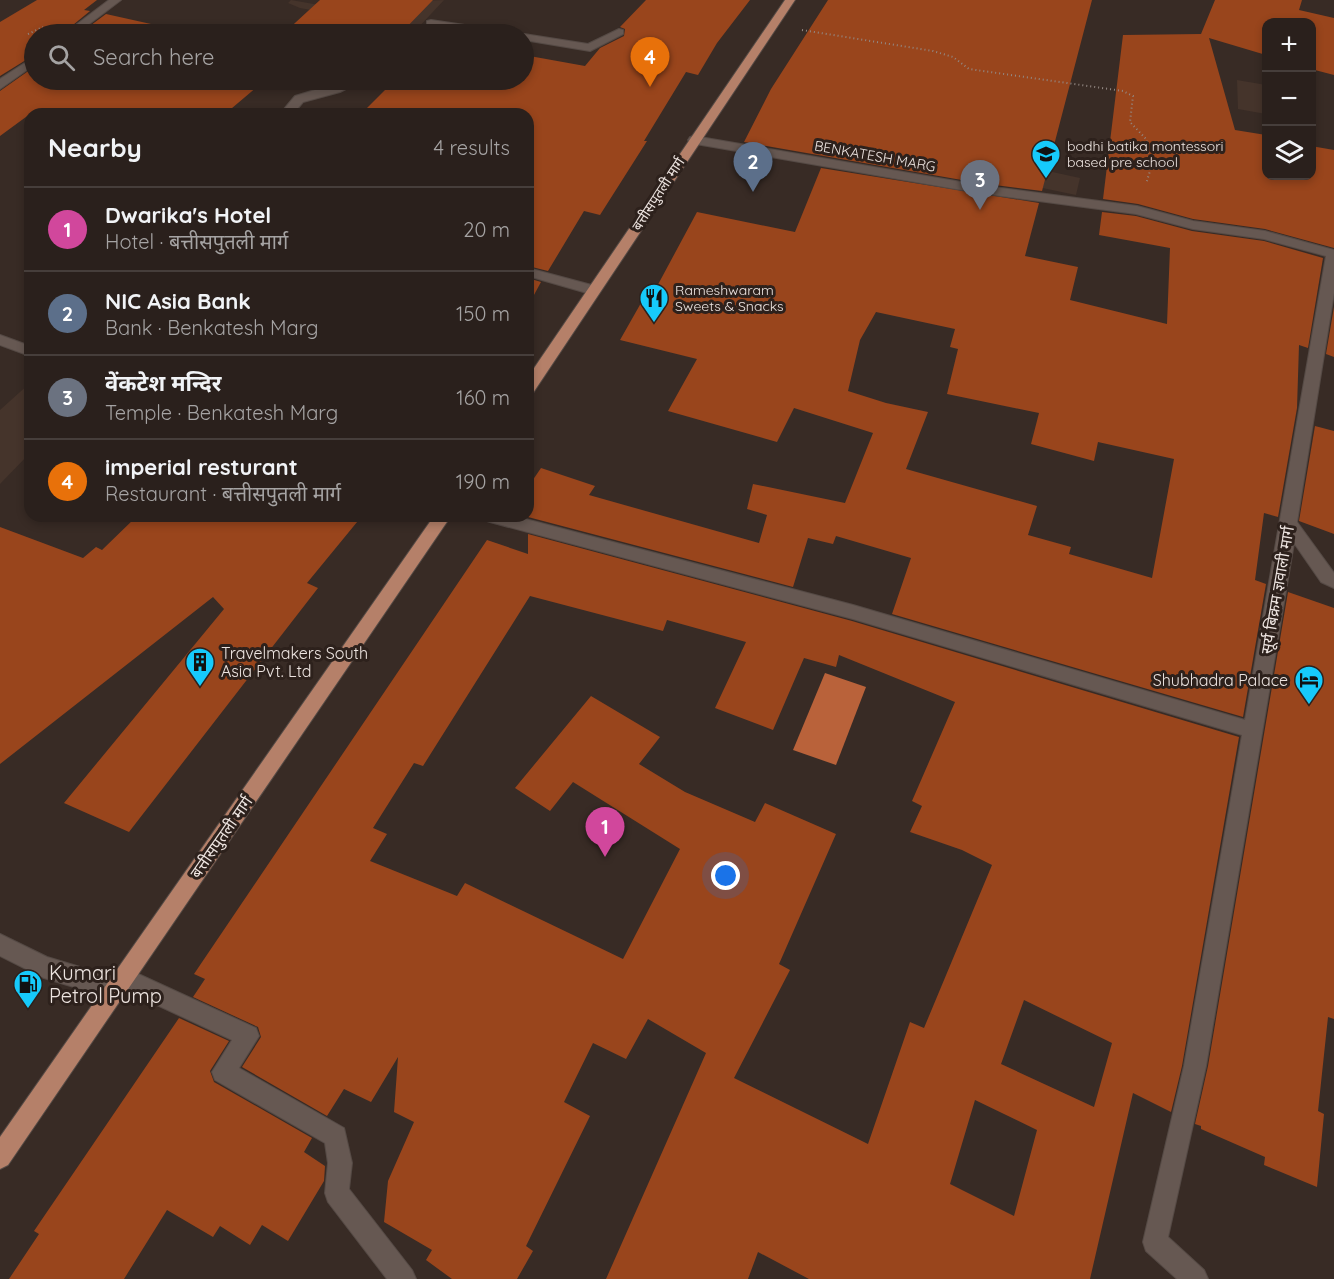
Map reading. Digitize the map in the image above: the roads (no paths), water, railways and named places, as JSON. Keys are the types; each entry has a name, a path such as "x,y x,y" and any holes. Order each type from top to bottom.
{"main road":[{"name":"बत्तीसपुतली मार्ग","path":"534,380 772,23 790,0"},
{"name":"बत्तीसपुतली मार्ग","path":"1,1154 439,522"}],"street":[{"path":"83,24 116,0"},
{"path":"430,24 434,20 454,24"},
{"path":"534,39 590,48 619,32"},
{"path":"0,85 24,67"},
{"path":"291,108 298,99 332,90"},
{"name":"BENKATESH MARG","path":"694,140 979,189 1137,210 1193,225 1265,235"},
{"name":"सूर्य बिक्रम ज्ञवाली मार्ग","path":"1195,1279 1155,1242 1195,1066 1334,253 1265,235"},
{"path":"534,275 594,290"},
{"path":"0,340 24,349"},
{"path":"513,522 854,612 1252,730"},
{"path":"1289,524 1327,577 1334,581"},
{"path":"0,945 44,967 120,983 248,1036 223,1072 336,1136 340,1163 337,1194 403,1279"}],"place":[{"name":"imperial resturant","path":"650,87"},
{"name":"bodhi batika montessori based pre school","path":"1046,180"},
{"name":"NIC Asia Bank","path":"753,192"},
{"name":"वेंकटेश मन्दिर","path":"980,210"},
{"name":"Rameshwaram Sweets & Snacks","path":"654,324"},
{"name":"Travelmakers South Asia Pvt. Ltd","path":"200,688"},
{"name":"Shubhadra Palace","path":"1309,706"},
{"name":"Dwarika's Hotel","path":"605,857"},
{"name":"Kumari Petrol Pump","path":"28,1010"}]}
